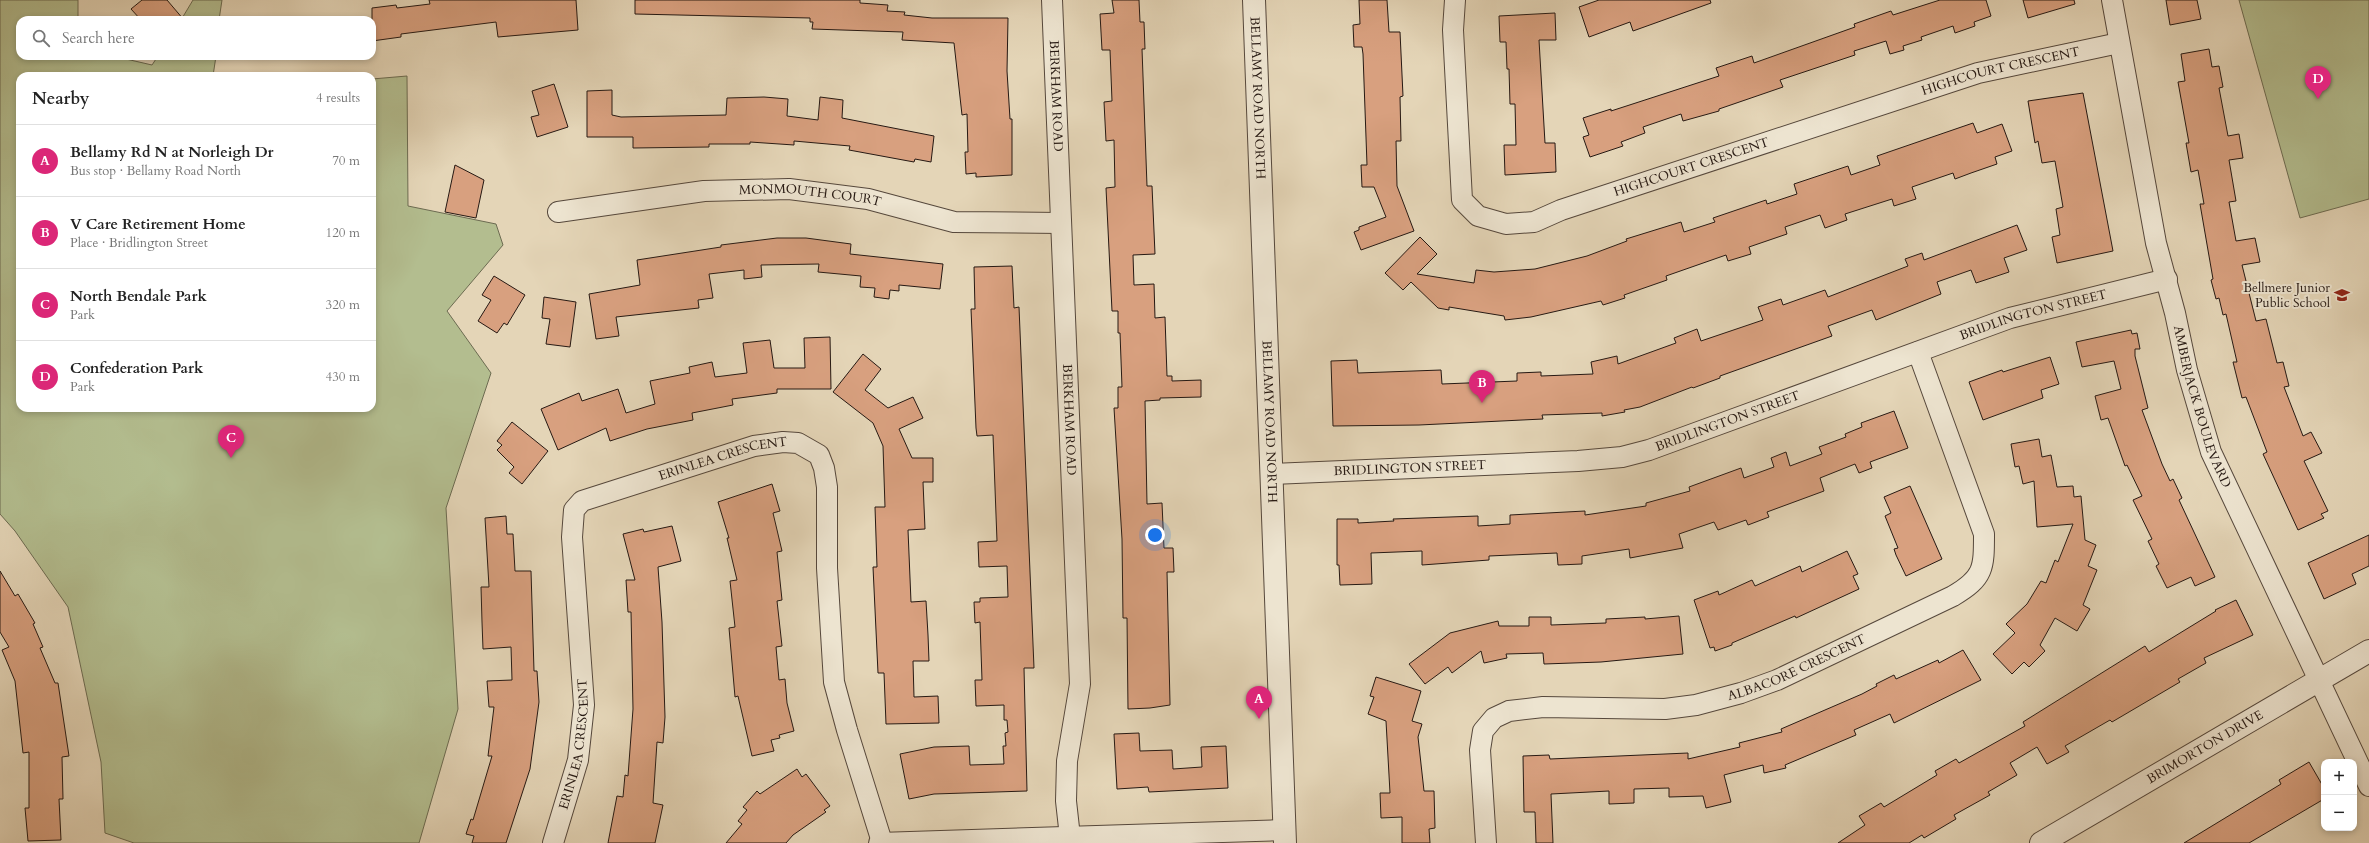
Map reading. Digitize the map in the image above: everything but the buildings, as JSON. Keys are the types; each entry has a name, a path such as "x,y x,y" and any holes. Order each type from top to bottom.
{"street":[{"name":"BERKHAM ROAD","path":"1052,0 1080,684 1068,761 1066,801 1070,837"},
{"name":"BELLAMY ROAD NORTH","path":"1254,0 1285,836"},
{"name":"HIGHCOURT CRESCENT","path":"1455,0 1453,30 1462,200 1478,216 1506,224 1534,222 1561,210 1978,73 2120,44"},
{"name":"AMBERJACK BOULEVARD","path":"2112,0 2146,194 2187,370 2211,452 2319,681 2354,750 2369,786"},
{"name":"MONMOUTH COURT","path":"558,212 704,191 789,189 868,199 954,222 1061,223"},
{"name":"BRIDLINGTON STREET","path":"1272,474 1570,462 1622,457 1698,434 2017,316 2166,279"},
{"name":"ALBACORE CRESCENT","path":"1486,843 1480,750 1483,731 1494,718 1509,711 1543,707 1665,709 1696,705 1741,693 1778,680 1953,596 1970,585 1979,576 1984,561 1984,534 1918,352"},
{"name":"ERINLEA CRESCENT","path":"553,843 578,760 584,705 572,537 574,510 582,501 595,498 618,489 754,446 784,442 798,443 819,455 824,468 827,487 827,568 834,682 881,843"},
{"name":"BRIMORTON DRIVE","path":"2041,843 2369,651"},
{"path":"881,843 937,843 1070,837 1285,836"}],"green space":[{"path":"0,0 78,0 78,16 16,16 16,60 130,60 152,65 155,60 215,60 214,72 16,72 16,412 376,412 376,79 407,76 408,206 496,224 503,245 447,311 491,373 446,508 458,709 419,843 134,843 105,833 101,762 68,607 15,531 0,514"},
{"path":"193,0 222,0 220,16 183,16"},
{"path":"2239,0 2369,0 2369,199 2300,218"}],"place":[{"name":"Confederation Park","path":"2318,99"},
{"name":"Bellmere Junior Public School","path":"2342,295"},
{"name":"V Care Retirement Home","path":"1482,403"},
{"name":"North Bendale Park","path":"231,458"},
{"name":"Bellamy Rd N at Norleigh Dr","path":"1259,719"}]}
